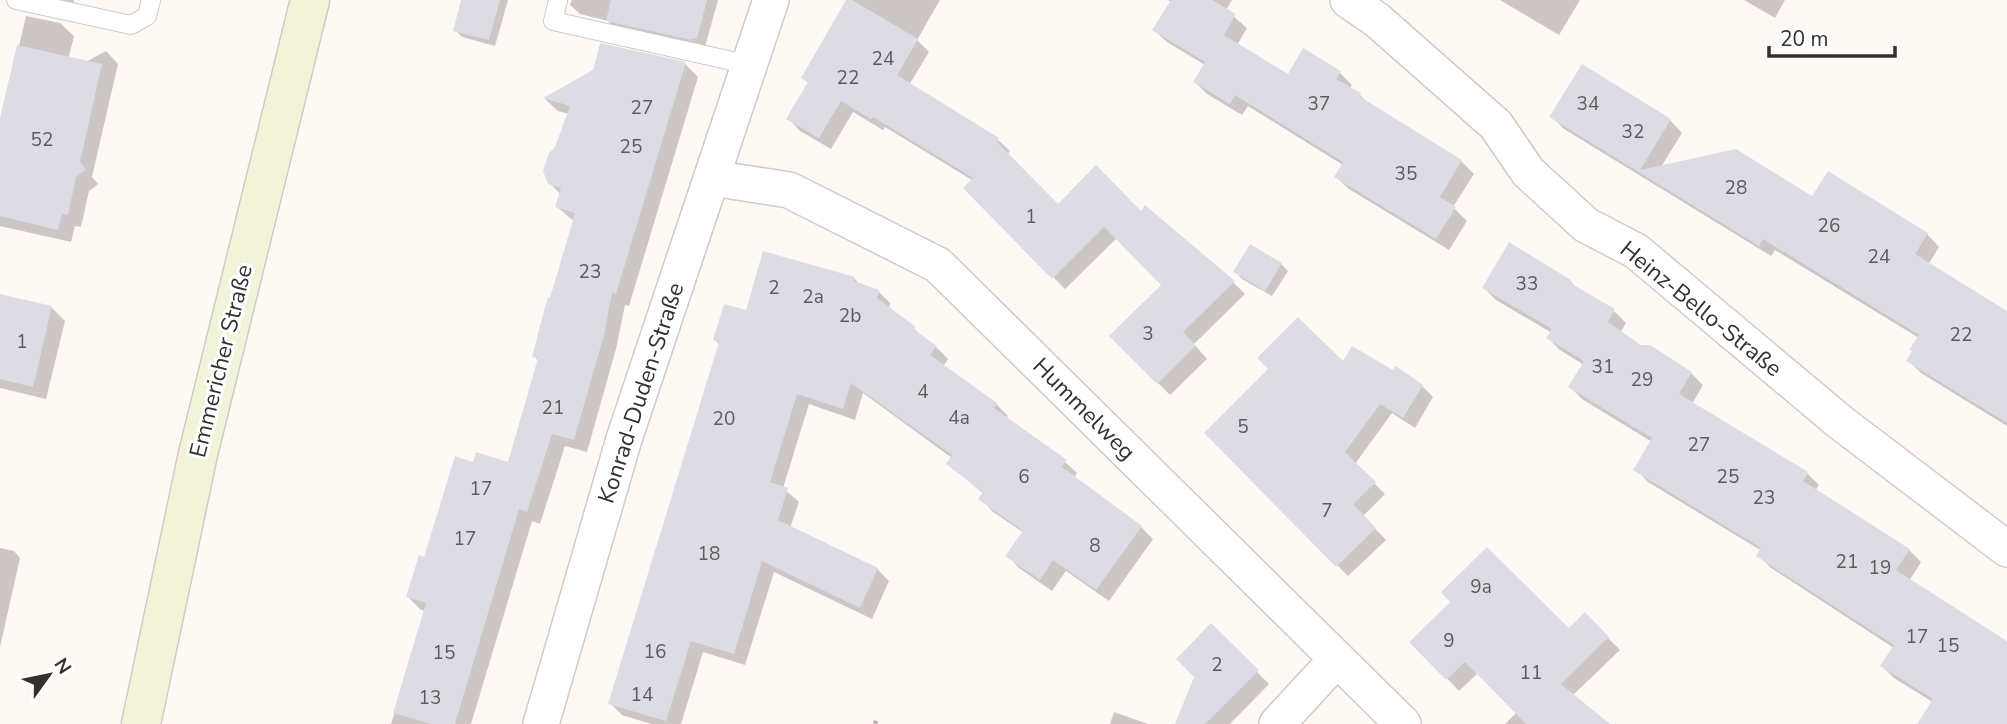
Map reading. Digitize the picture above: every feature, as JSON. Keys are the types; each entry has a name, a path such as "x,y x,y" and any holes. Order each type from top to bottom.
{"main road":[{"name":"Emmericher Straße","path":"141,724 198,454 310,0"}],"street":[{"name":"Konrad-Duden-Straße","path":"541,724 624,439 771,0"},
{"name":"Heinz-Bello-Straße","path":"1348,0 1377,20 1496,125 1528,172 1586,225 1636,251 1840,422 2007,549"},
{"name":"Hummelweg","path":"712,178 789,190 938,265 1403,724"},
{"path":"1278,724 1336,659"}],"lane":[{"path":"16,0 131,25 147,16 151,0"},
{"path":"558,0 553,21 750,65"}],"path":[{"path":"876,724 878,716"}],"building":[{"path":"461,0 500,0 489,40 453,31"},
{"path":"611,0 707,0 697,39 692,40 606,21"},
{"path":"846,0 852,0 918,39 897,75 999,138 997,142 1058,204 1096,165 1141,211 1145,205 1235,281 1183,332 1196,346 1157,384 1109,336 1161,285 1104,227 1052,279 963,188 973,178 873,117 871,119 841,101 819,138 786,119 808,82 801,78"},
{"path":"1171,0 1212,0 1236,14 1224,35 1288,74 1303,48 1341,71 1336,79 1361,93 1359,96 1462,160 1440,197 1456,207 1436,239 1334,177 1343,162 1235,95 1230,104 1193,82 1205,62 1152,30"},
{"path":"600,43 686,62 616,294 612,293 604,335 574,440 552,434 527,512 519,509 455,724 432,724 393,713 426,603 406,597 419,555 424,557 455,456 473,462 476,452 508,462 538,358 532,357 542,318 575,213 555,207 561,188 548,184 543,171 570,106 543,98 593,70"},
{"path":"17,45 102,64 80,162 86,170 76,177 68,215 62,214 58,230 0,216 0,118"},
{"path":"1582,64 1671,119 1640,170 1736,149 1812,196 1828,171 1928,233 1915,254 2007,311 2007,423 1906,361 1912,351 1909,350 1919,335 1763,239 1759,246 1549,117"},
{"path":"1509,242 1615,309 1608,322 1641,345 1650,345 1692,372 1679,394 1808,472 1803,481 1910,549 1896,570 2007,641 2007,724 1917,724 1933,699 1880,666 1894,645 1756,556 1761,548 1633,470 1652,438 1568,387 1584,361 1546,338 1552,329 1482,288"},
{"path":"1250,244 1282,263 1265,291 1233,272"},
{"path":"763,251 855,277 854,281 879,290 877,298 937,346 930,355 997,403 994,408 1067,460 1062,467 1142,526 1096,590 1053,560 1040,580 1005,556 1023,531 978,499 983,492 946,464 952,455 851,383 843,409 797,394 770,482 788,488 778,520 878,568 860,608 762,561 734,654 691,641 666,721 608,704 719,342 713,340 724,304 746,310"},
{"path":"0,294 52,306 33,387 0,379"},
{"path":"1298,317 1343,361 1352,346 1393,370 1396,366 1423,385 1403,418 1380,404 1345,452 1376,482 1353,504 1376,528 1336,567 1204,433 1268,369 1257,358"},
{"path":"1487,547 1569,628 1585,612 1609,637 1561,684 1610,724 1526,724 1465,662 1446,680 1409,642 1450,602 1441,592"},
{"path":"1211,623 1259,670 1205,724 1175,724 1194,677 1176,659"}]}
